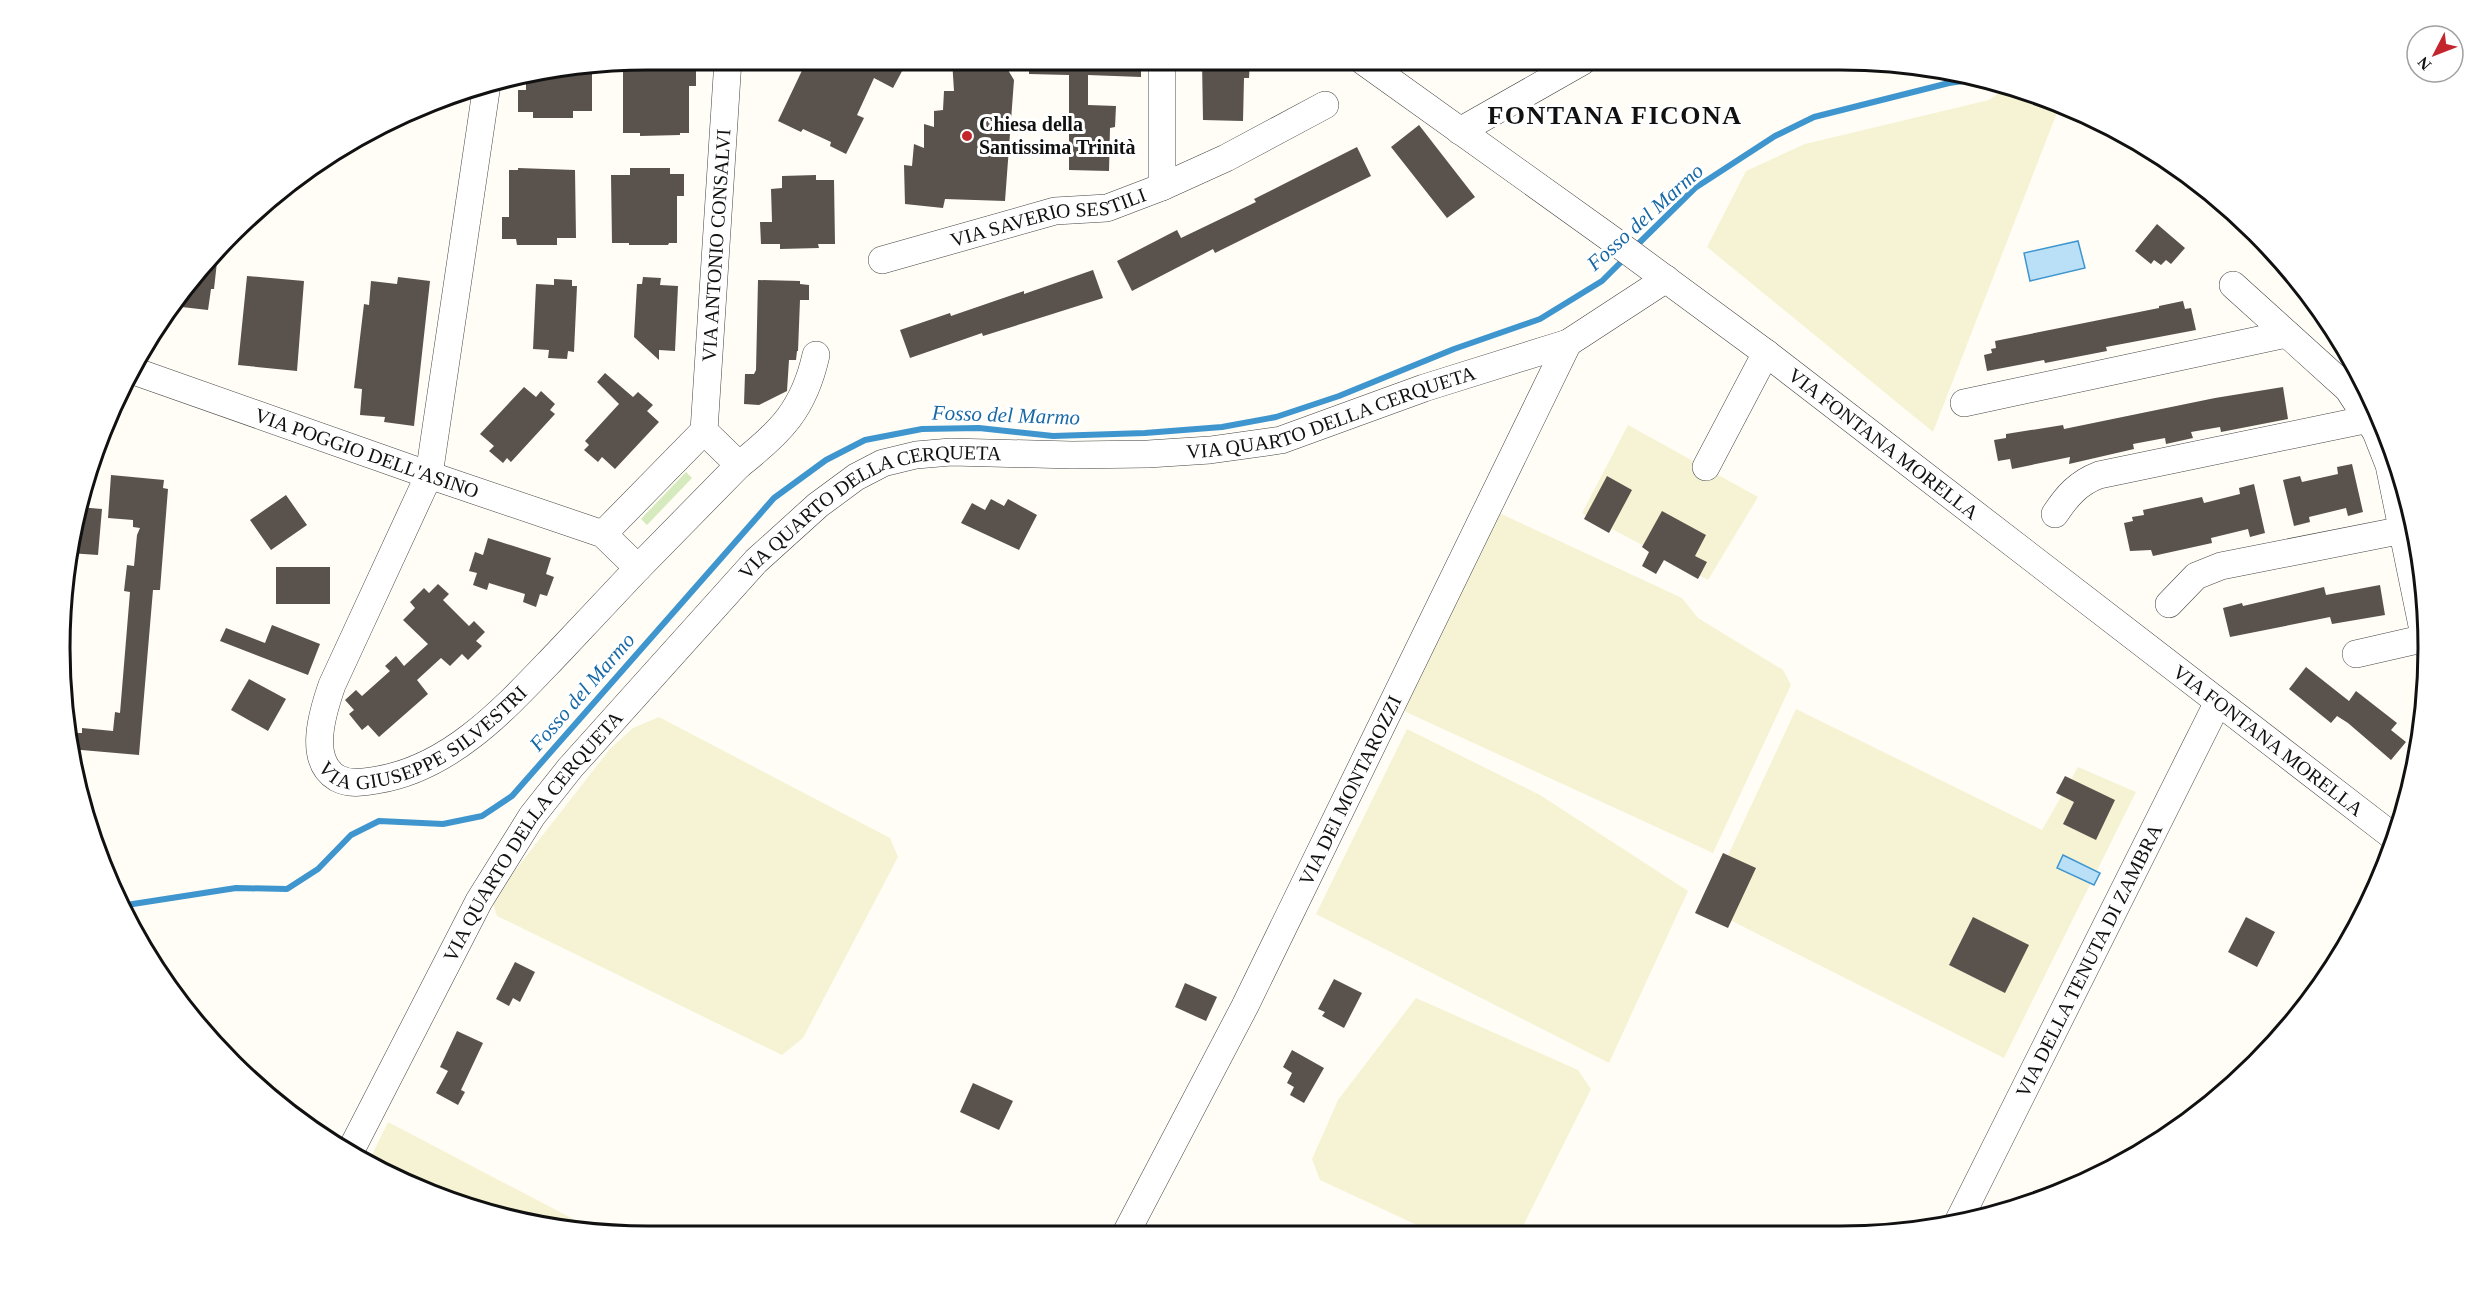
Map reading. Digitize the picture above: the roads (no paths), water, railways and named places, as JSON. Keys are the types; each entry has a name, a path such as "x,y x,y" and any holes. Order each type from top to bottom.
{"street":[{"name":"VIA ANTONIO CONSALVI","path":"704,431 727,70"},
{"name":"VIA SAVERIO SESTILI","path":"882,260 1054,211 1107,208 1162,187 1162,70"},
{"name":"VIA FONTANA MORELLA","path":"1376,70 1766,353 2388,833"},
{"path":"1460,130 1567,70"},
{"name":"VIA GIUSEPPE SILVESTRI","path":"486,94 429,475 342,662 326,704 320,739 322,757 328,769 340,779 358,783 402,774 427,764 465,741 527,685 739,465 774,436 792,416 805,393 816,355"},
{"path":"1162,187 1226,158 1325,105"},
{"name":"VIA QUARTO DELLA CERQUETA","path":"354,1145 479,901 525,824 570,768 756,561 818,504 856,477 900,458 933,453 1119,455 1210,450 1265,443 1301,435 1424,388 1568,343 1658,273"},
{"path":"2234,285 2348,389 2369,419 2383,449"},
{"path":"1964,403 2287,333"},
{"name":"VIA DEI MONTAROZZI","path":"1130,1226 1245,1006 1568,343"},
{"path":"1706,467 1766,353"},
{"name":"VIA POGGIO DELL'ASINO","path":"140,373 603,534"},
{"path":"2055,514 2074,490 2100,475 2369,419"},
{"path":"638,568 603,534 704,431 739,465"},
{"path":"2388,463 2415,589"},
{"path":"2169,604 2196,576 2221,566 2403,530"},
{"path":"2356,654 2418,642"},
{"name":"VIA DELLA TENUTA DI ZAMBRA","path":"1963,1212 2218,702"}],"water":[{"path":"2078,241 2085,268 2030,281 2024,253"},
{"path":"2063,855 2100,873 2094,885 2057,868"}],"waterway":[{"name":"Fosso del Marmo","path":"1634,248 1695,188 1775,136 1814,117 1955,82"},
{"name":"Fosso del Marmo","path":"131,904 236,888 287,889 318,869 351,835 379,821 443,824 482,816 512,796 774,498 826,460 865,440 922,429 979,428 1053,436 1145,433 1222,427 1276,417 1339,396 1454,349 1540,319 1602,281 1625,258"}],"place":[{"name":"Chiesa della Santissima Trinità","path":"967,136"}],"district":[{"name":"FONTANA FICONA","path":"1615,115"}]}
